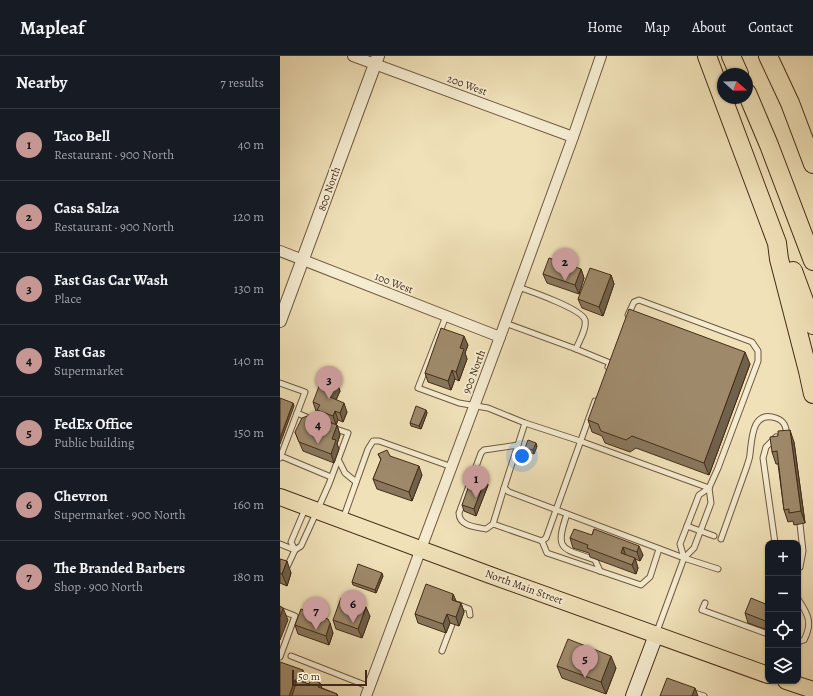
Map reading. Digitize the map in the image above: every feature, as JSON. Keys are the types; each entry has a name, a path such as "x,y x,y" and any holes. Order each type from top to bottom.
{"highway":[{"path":"707,56 777,243 779,259 813,394"},
{"path":"731,56 736,68"},
{"path":"768,56 790,103 813,144"},
{"path":"790,103 813,164"},
{"path":"752,104 769,145 813,262"},
{"path":"777,243 784,251 813,325"}],"main road":[{"name":"North Main Street","path":"280,498 765,674"},
{"path":"633,696 656,635"},
{"path":"795,684 813,690"}],"street":[{"name":"200 West","path":"353,56 377,60 573,137"},
{"name":"900 North","path":"368,691 500,337 601,56"},
{"name":"800 North","path":"280,321 377,60"},
{"name":"100 West","path":"280,251 500,337"}],"lane":[{"path":"518,287 565,306 578,312 584,317 584,328 576,349"},
{"path":"626,322 634,302 639,300 752,342 758,351 758,361 718,468 709,488 699,495 680,544 684,558"},
{"path":"446,316 418,388 459,403 488,408 525,423 580,441 709,488"},
{"path":"505,323 610,363"},
{"path":"605,375 612,357"},
{"path":"280,383 305,392 280,457 332,477"},
{"path":"542,541 546,538 596,398"},
{"path":"297,413 319,422"},
{"path":"722,539 747,466 750,455 750,442 754,428 760,419 770,416 780,419 785,424 788,443"},
{"path":"518,445 484,450 481,453 458,513 459,518 463,523 486,530 493,524 525,423"},
{"path":"775,540 763,458 766,447 782,432 785,424"},
{"path":"295,550 292,542 332,477 348,433 326,425"},
{"path":"343,521 368,449 373,441 379,441 452,467"},
{"path":"338,459 345,473 356,482"},
{"path":"504,488 509,492 659,549 718,569"},
{"path":"656,635 684,558 694,548 711,503 709,488"},
{"path":"286,569 295,550 300,546 311,509"},
{"path":"567,514 561,531 560,539 562,545 569,550 595,560 600,571"},
{"path":"493,524 542,541 547,553 641,584 650,576 659,549"},
{"path":"800,524 803,551 801,562"},
{"path":"687,526 714,536"},
{"path":"280,544 295,550"},
{"path":"705,603 702,610 765,633"},
{"path":"801,604 808,614 809,627 804,640 801,641"},
{"path":"442,651 460,606 469,609 470,615"},
{"path":"280,610 295,616 280,657"},
{"path":"290,656 368,691"},
{"path":"688,690 704,696"}],"building":[{"path":"549,258 581,269 575,285 543,274"},
{"path":"590,268 611,275 599,307 578,299"},
{"path":"629,309 745,352 704,463 632,436 626,440 601,431 598,424 588,420"},
{"path":"441,328 464,336 460,348 464,349 456,372 452,370 448,381 425,373"},
{"path":"323,376 336,381 330,397 344,403 340,413 335,411 333,416 317,410 320,405 313,402"},
{"path":"280,398 293,403 280,438"},
{"path":"416,406 426,410 419,426 410,423"},
{"path":"310,415 337,425 332,439 336,440 331,454 299,442 295,432 302,418"},
{"path":"790,430 801,511 789,513 789,509 784,510 777,451 772,452 770,437 778,436 778,431"},
{"path":"528,440 536,443 533,450 525,448"},
{"path":"387,450 390,456 419,466 409,492 373,479 381,459 378,454"},
{"path":"473,474 485,479 474,509 462,505"},
{"path":"574,529 592,535 594,529 639,546 637,552 623,547 621,553 635,558 632,565 587,548 588,545 570,538"},
{"path":"280,559 287,561 282,574 280,573"},
{"path":"358,564 382,573 375,590 352,582"},
{"path":"426,584 453,594 452,600 461,603 456,617 447,614 443,624 415,614"},
{"path":"341,598 366,607 358,629 333,620"},
{"path":"751,598 765,604 765,621 745,613"},
{"path":"280,606 283,608 280,617"},
{"path":"301,609 328,619 330,623 326,636 295,625"},
{"path":"568,639 611,656 601,682 557,666"},
{"path":"280,662 303,670 300,678 295,680 289,696 280,696"},
{"path":"667,678 695,688 692,696 660,696"},
{"path":"311,679 320,683 318,687 337,694 337,696 292,696 297,680 309,684"}],"place":[{"name":"Casa Salza","path":"565,281"},
{"name":"Fast Gas Car Wash","path":"329,399"},
{"name":"Fast Gas","path":"318,444"},
{"name":"Taco Bell","path":"476,498"},
{"name":"Chevron","path":"353,623"},
{"name":"The Branded Barbers","path":"316,630"},
{"name":"FedEx Office","path":"585,678"}]}
